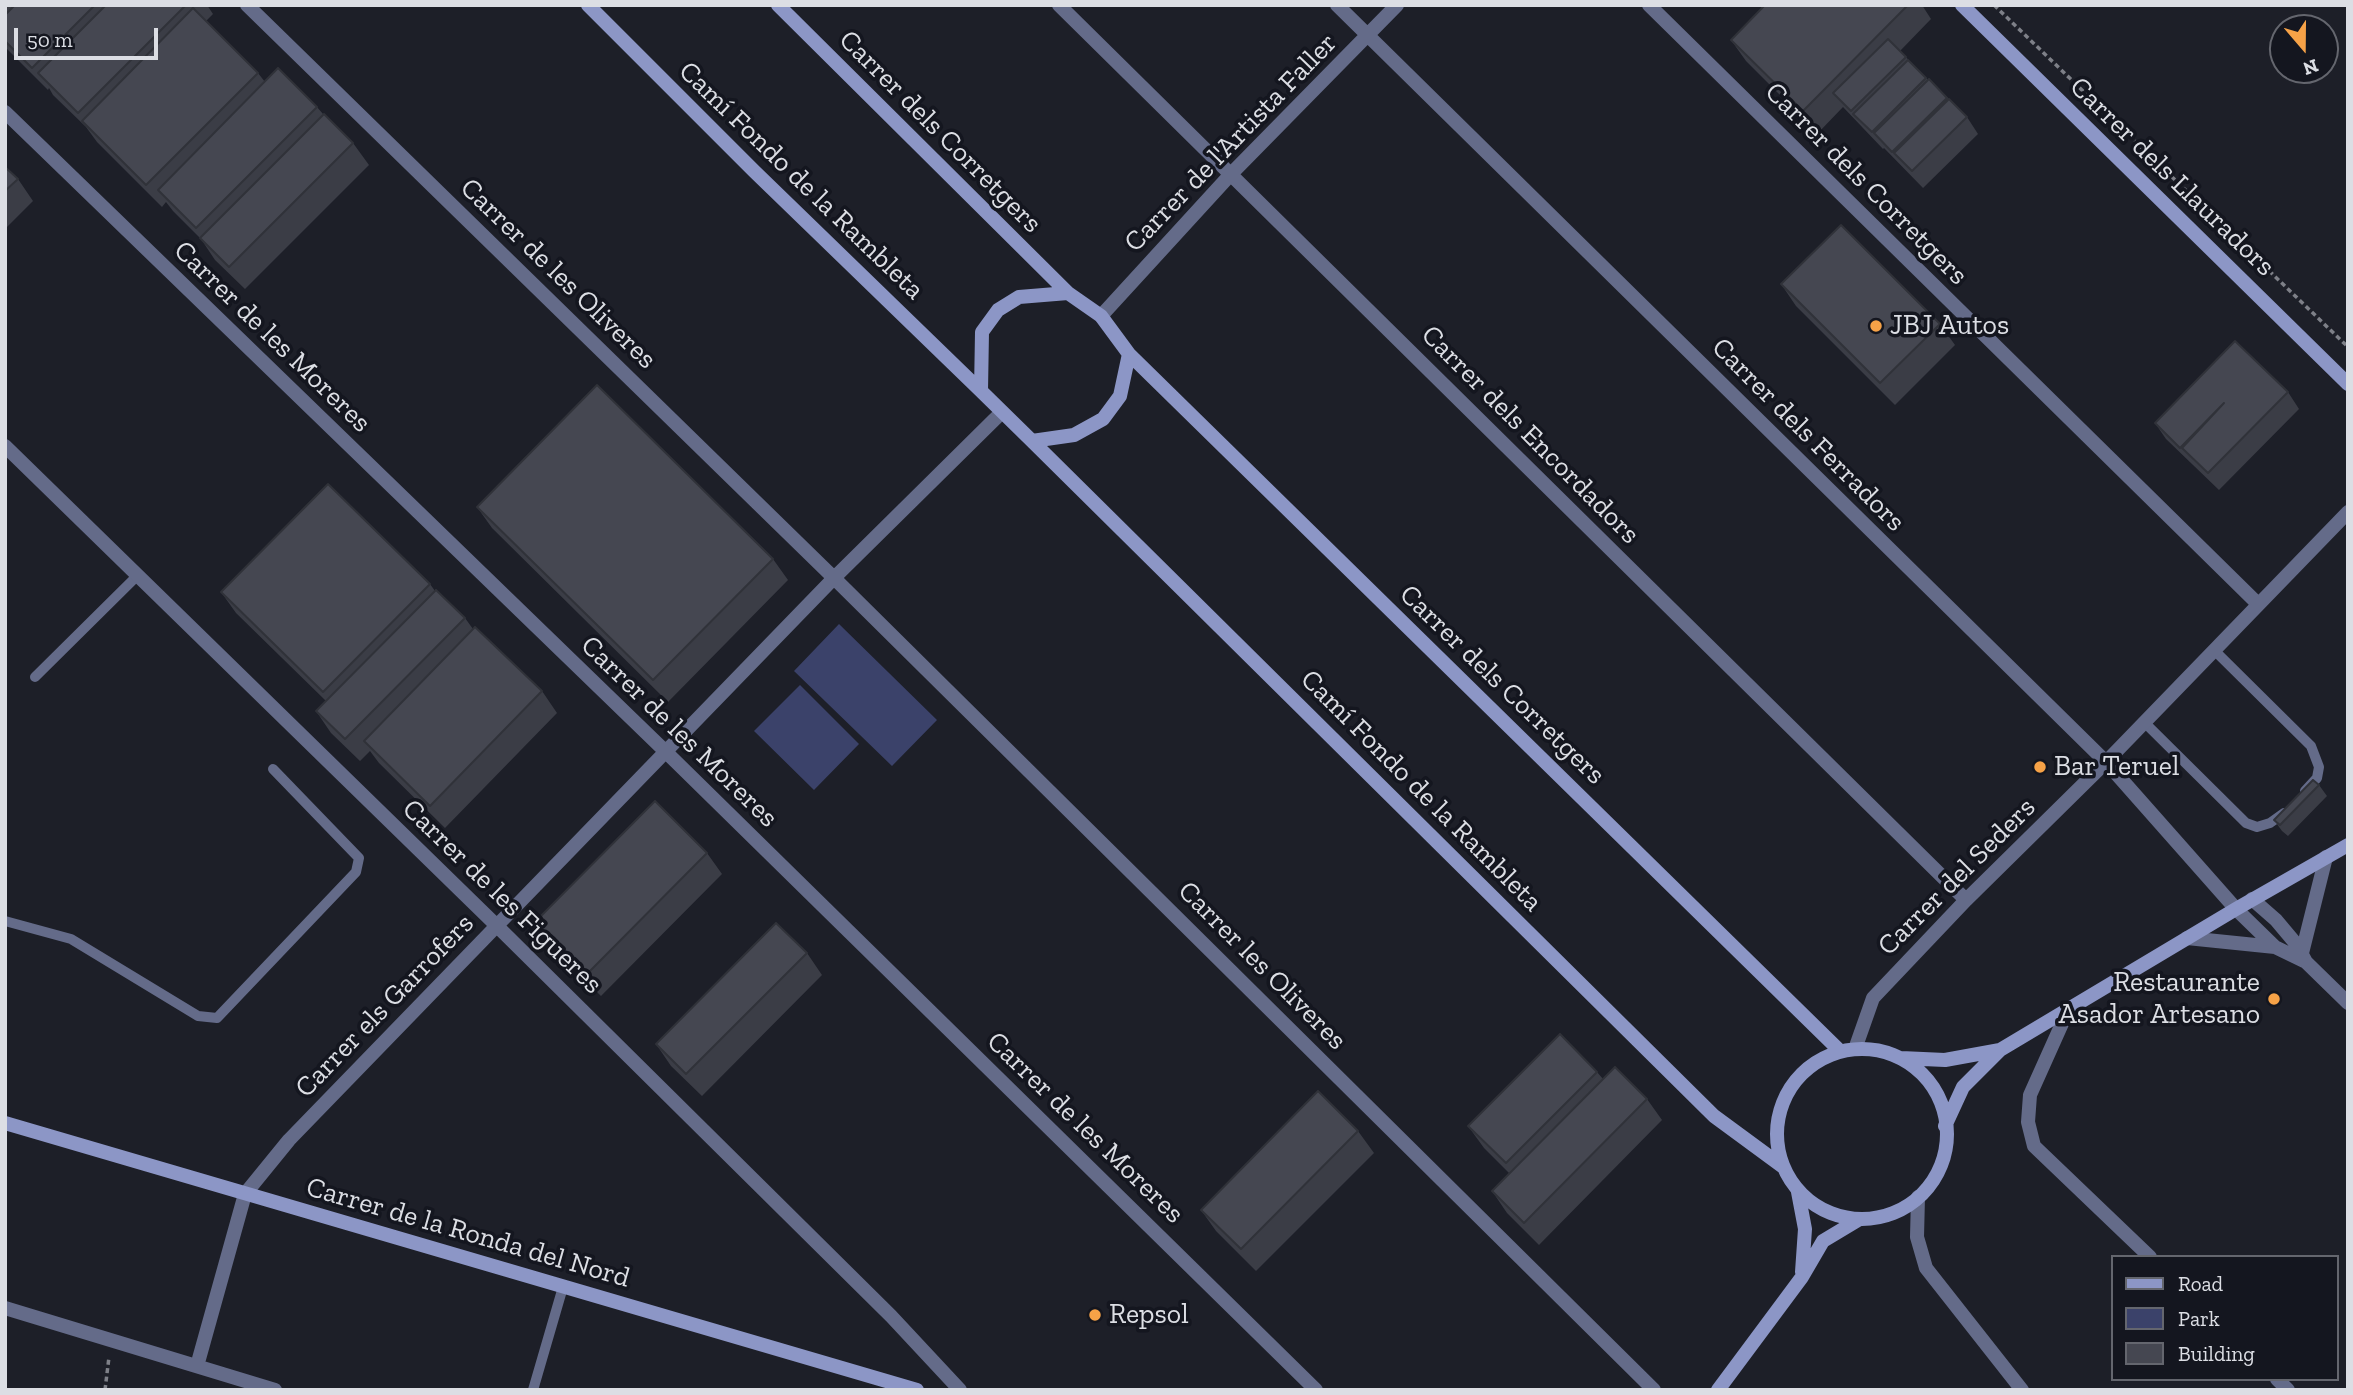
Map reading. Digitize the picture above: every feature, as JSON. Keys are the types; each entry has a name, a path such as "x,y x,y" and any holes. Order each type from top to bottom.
{"street":[{"name":"Carrer de les Oliveres","path":"247,5 834,578"},
{"name":"Camí Fondo de la Rambleta","path":"588,5 754,171 981,391"},
{"name":"Carrer dels Corretgers","path":"778,5 1068,293"},
{"name":"Carrer dels Encordadors","path":"1059,5 1966,900"},
{"name":"Carrer dels Ferradors","path":"1337,5 2106,762 2236,909 2275,947"},
{"name":"Carrer de l'Artista Faller","path":"1101,316 1231,174 1397,5"},
{"name":"Carrer dels Corretgers","path":"1649,5 2258,604"},
{"name":"Carrer dels Llauradors","path":"1962,5 2348,384"},
{"name":"Carrer de les Moreres","path":"5,111 666,752 1316,1390"},
{"path":"1068,293 1101,316 1129,354 1120,396 1103,419 1074,435 1032,441 981,391 982,332 998,310 1019,297 1068,293"},
{"name":"Carrer dels Corretgers","path":"1129,354 1840,1051"},
{"name":"Carrer els Garrofers","path":"197,1366 245,1194 289,1140 834,578 1001,413"},
{"name":"Camí Fondo de la Rambleta","path":"1032,441 1714,1116 1782,1166"},
{"name":"Carrer de les Figueres","path":"5,446 498,926 891,1316 960,1390"},
{"name":"Carrer del Seders","path":"1856,1049 1873,998 2348,512"},
{"name":"Carrer les Oliveres","path":"834,578 1654,1390"},
{"path":"1945,1126 1963,1087 2000,1050 2252,899 2348,845"},
{"path":"2304,958 2326,857"},
{"path":"2252,899 2276,920 2304,958 2348,1003"},
{"path":"2186,938 2275,947 2304,958"},
{"path":"2069,1008 2030,1095 2028,1122 2034,1146 2148,1255"},
{"path":"1856,1049 1885,1052 1901,1058 1925,1076 1941,1101 1948,1142 1940,1171 1926,1191 1903,1210 1888,1216 1858,1220 1821,1210 1798,1192 1782,1166 1776,1128 1784,1100 1792,1085 1813,1064 1840,1051 1856,1049"},
{"path":"1901,1058 1945,1060 2000,1050"},
{"name":"Carrer de la Ronda del Nord","path":"5,1123 917,1390"},
{"path":"1798,1192 1805,1228 1802,1277"},
{"path":"1918,1197 1917,1237 1926,1268 2022,1390"},
{"path":"1718,1390 1802,1277 1823,1241 1858,1220"},
{"path":"5,1308 275,1390"}],"lane":[{"path":"35,677 138,575"},
{"path":"2214,650 2316,754 2319,767 2317,778 2300,797"},
{"path":"2144,722 2246,822 2258,827 2270,823 2291,806"},
{"path":"5,921 71,939 198,1016 218,1018 356,872 359,858 273,769"},
{"path":"533,1390 563,1287"}],"path":[{"path":"1994,5 2348,347"},
{"path":"105,1390 111,1340"}],"green space":[{"path":"839,624 937,720 892,766 794,671"},
{"path":"800,685 859,744 814,790 754,731"}],"building":[{"path":"15,5 95,5 32,68 5,41 5,15"},
{"path":"106,5 186,5 78,113 38,73"},
{"path":"1765,5 1908,5 1803,111 1731,40"},
{"path":"193,8 258,73 146,185 82,121"},
{"path":"1888,39 1906,57 1851,111 1833,93"},
{"path":"1908,60 1926,78 1872,132 1853,114"},
{"path":"278,68 317,107 196,228 158,190"},
{"path":"1929,79 1947,98 1892,152 1874,133"},
{"path":"1949,99 1967,117 1912,171 1894,153"},
{"path":"324,114 353,143 229,267 200,238"},
{"path":"5,167 18,179 5,191"},
{"name":"JBJ Autos","path":"1841,225 1940,324 1880,383 1781,284"},
{"path":"2235,341 2288,392 2208,473 2182,448 2224,403 2180,448 2155,423"},
{"path":"597,385 773,559 653,680 477,507"},
{"path":"328,484 430,584 323,692 221,592"},
{"path":"436,590 465,618 345,739 316,711"},
{"path":"475,627 542,691 430,806 364,741"},
{"path":"2313,780 2319,785 2280,825 2274,820"},
{"path":"655,801 707,853 586,975 534,923"},
{"path":"776,923 807,953 686,1074 656,1044"},
{"path":"1560,1034 1597,1072 1506,1163 1468,1126"},
{"path":"1615,1067 1647,1099 1524,1223 1492,1191"},
{"path":"1318,1091 1358,1131 1241,1249 1201,1210"}],"place":[{"name":"JBJ Autos","path":"1876,326"},
{"name":"Bar Teruel","path":"2040,767"},
{"name":"Restaurante Asador Artesano","path":"2274,999"},
{"name":"Repsol","path":"1095,1315"}]}
